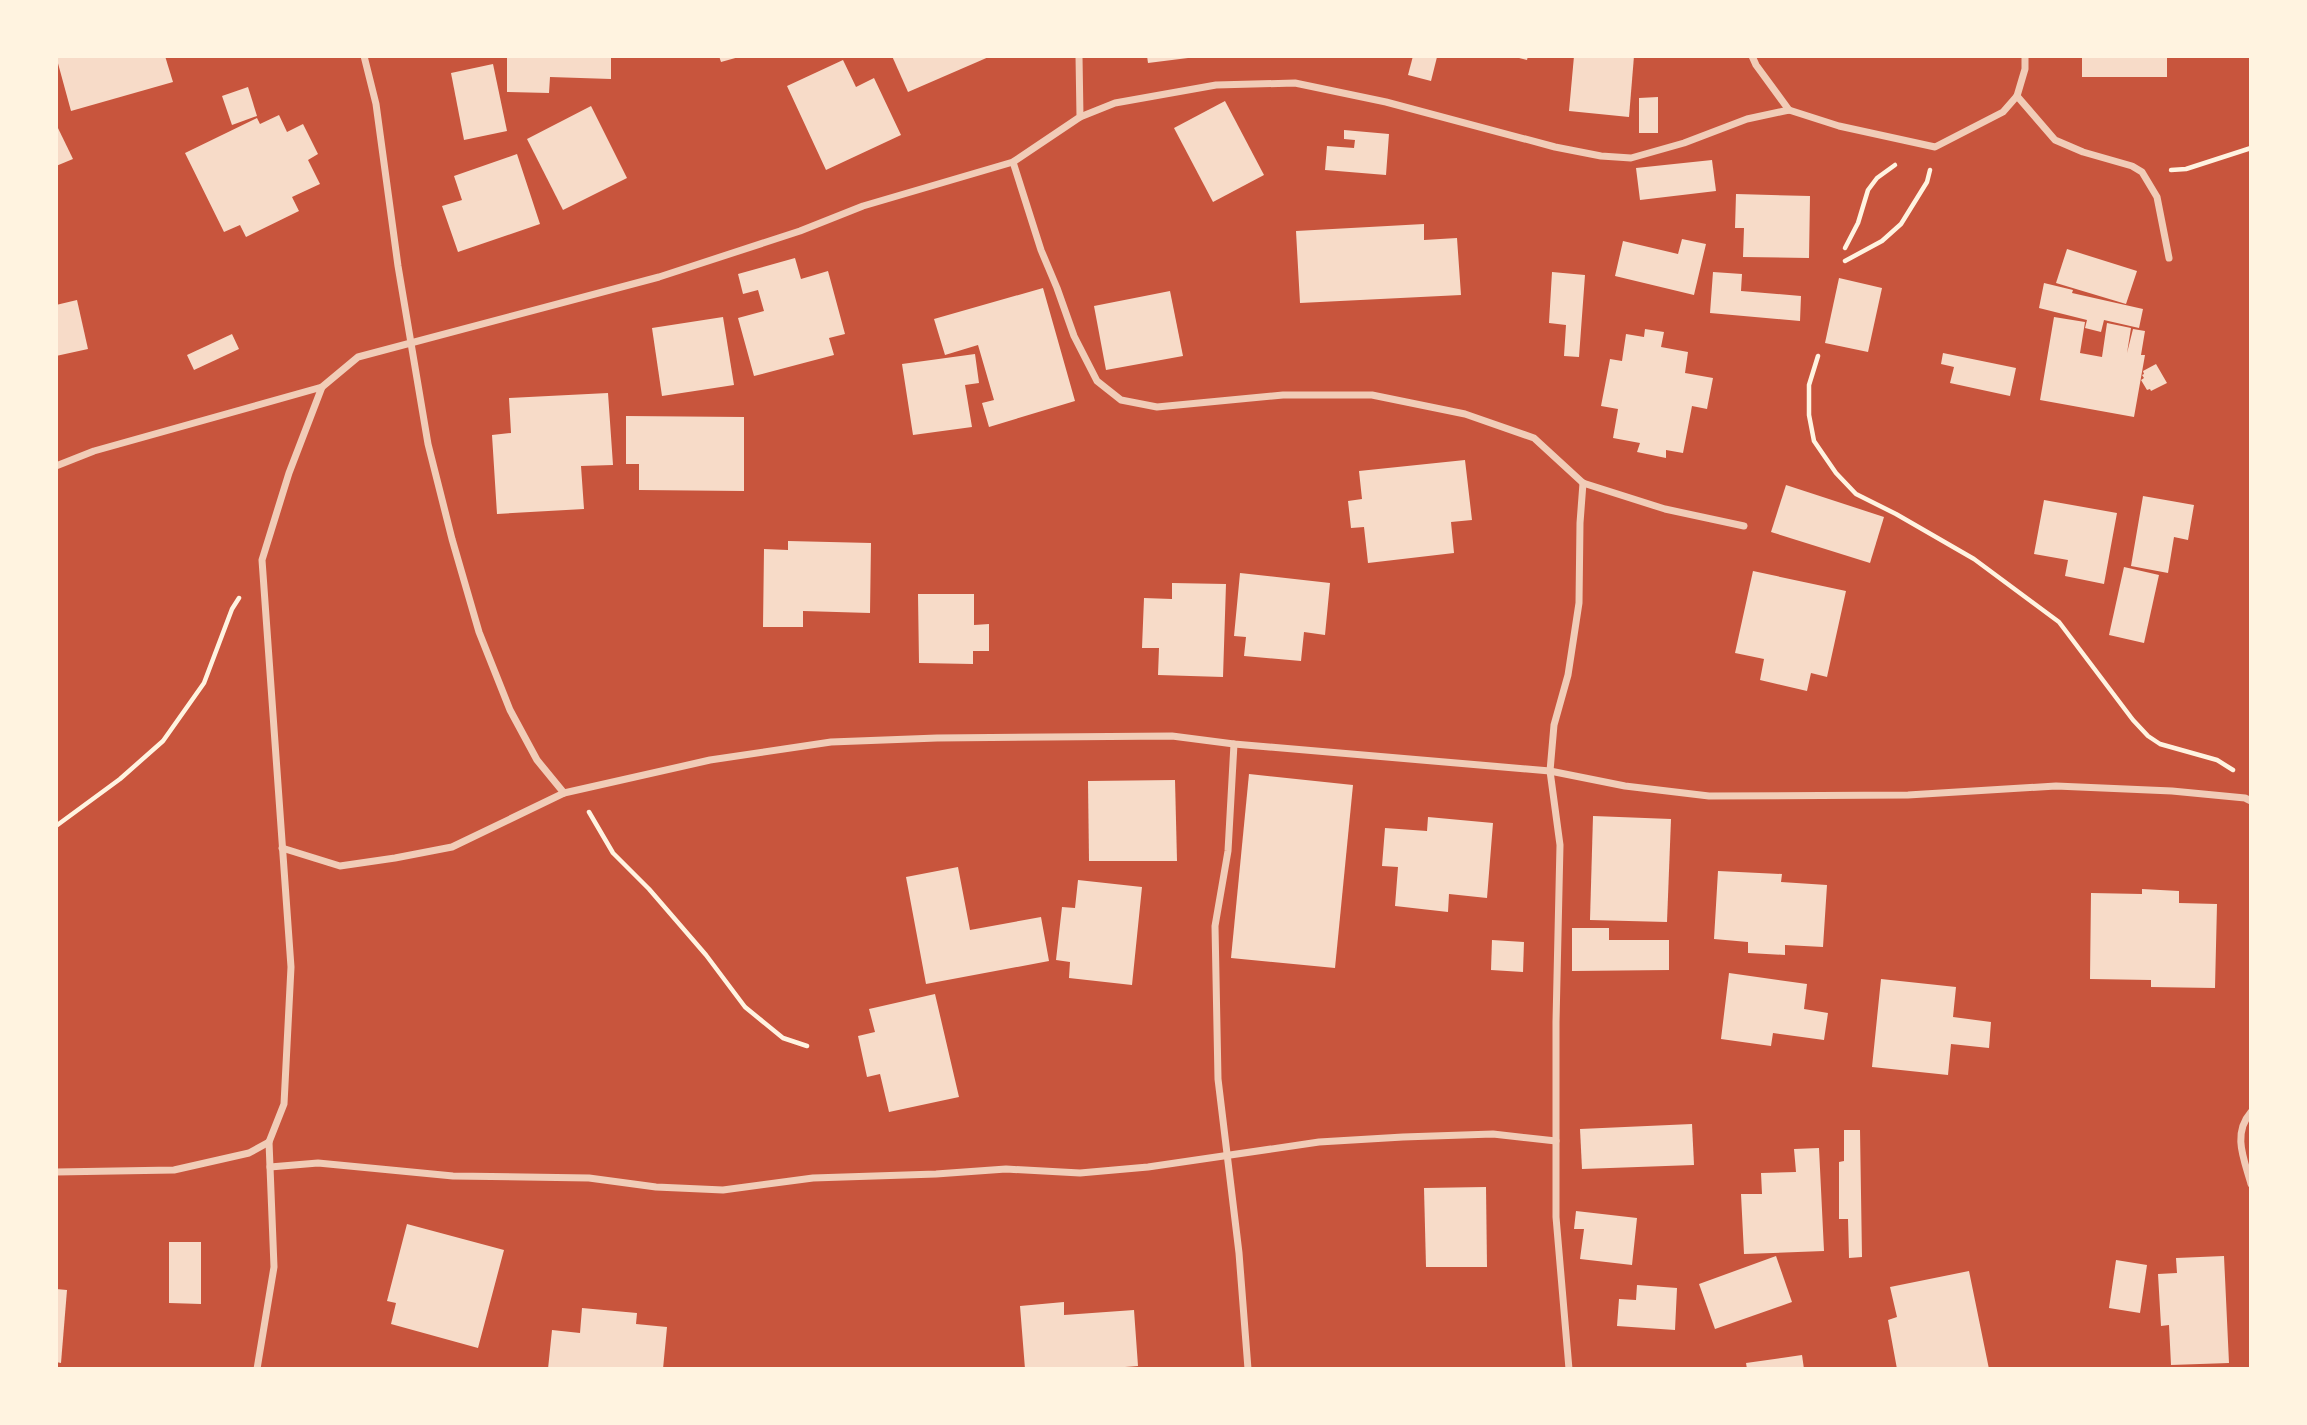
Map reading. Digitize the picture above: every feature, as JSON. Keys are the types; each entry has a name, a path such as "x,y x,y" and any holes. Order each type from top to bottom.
{"street":[{"path":"364,56 376,104 428,444 479,632 510,710 537,760 564,793"},
{"path":"1079,56 1080,117"},
{"path":"1752,56 1789,110"},
{"path":"56,466 94,451 322,387 358,357 659,277 800,231 863,206 1013,162 1080,117 1115,103 1216,85 1295,83 1386,102 1555,147 1601,156 1631,158 1684,143 1747,119 1789,110 1839,127 1935,147 2003,112 2017,96 2025,69 2025,56"},
{"path":"2017,96 2055,140 2083,152 2132,166 2142,172 2157,197 2169,258"},
{"path":"1013,162 1041,250 1058,288 1074,336 1097,382 1121,400 1157,407 1283,395 1373,395 1465,414 1534,438 1583,483 1665,509 1744,526"},
{"path":"257,1369 274,1267 269,1142 284,1104 291,967 262,559 289,473 322,387"},
{"path":"1569,1369 1556,1217 1560,845 1550,771 1554,725 1568,675 1579,603 1583,483"},
{"path":"282,848 341,866 453,847 564,793 709,760 831,742 937,738 1172,736 1234,744 1550,771 1625,786 1709,796 1909,795 2056,786 2172,791 2248,799"},
{"path":"1234,744 1228,852 1215,926 1218,1079 1239,1254 1248,1369"},
{"path":"2251,1112 2242,1122 2241,1147 2251,1184"},
{"path":"270,1167 318,1163 453,1176 589,1178 656,1187 723,1190 813,1178 1006,1170 1080,1173 1148,1167 1319,1142 1403,1137 1493,1134 1556,1141"},
{"path":"56,1172 174,1170 248,1153 269,1142"}],"path":[{"path":"1844,248 1858,223 1868,190 1877,178 1895,165 1935,147"},
{"path":"1845,261 1882,241 1901,224 1927,182 1935,147"},
{"path":"2142,172 2186,169 2251,148"},
{"path":"1818,356 1809,385 1809,415 1814,442 1836,473 1856,494 1974,559 2059,622 2148,736 2160,744 2217,760 2239,774 2248,799"},
{"path":"56,826 120,779 163,741 204,684 232,610 262,559"},
{"path":"577,790 612,853 674,917 745,1007 783,1038 807,1046"}],"building":[{"path":"56,56 165,56 173,82 71,111"},
{"path":"507,56 611,56 611,79 550,77 549,93 507,92"},
{"path":"719,56 739,56 739,57 721,62"},
{"path":"892,56 991,56 908,92"},
{"path":"1147,56 1188,56 1188,58 1148,63"},
{"path":"1413,56 1437,57 1431,81 1408,75"},
{"path":"1511,56 1528,56 1527,60"},
{"path":"1574,56 1634,56 1629,117 1569,111"},
{"path":"2082,56 2167,56 2167,77 2082,77"},
{"path":"843,60 856,87 874,78 901,135 826,170 787,86"},
{"path":"493,64 507,131 464,140 451,73"},
{"path":"248,87 257,116 232,125 222,96"},
{"path":"1658,97 1658,133 1639,133 1639,98"},
{"path":"1225,101 1264,175 1213,202 1174,128"},
{"path":"591,106 627,178 563,210 527,139"},
{"path":"279,115 287,132 303,124 318,154 308,160 320,184 292,197 299,211 246,237 240,225 224,232 185,153 257,118 260,124"},
{"path":"56,124 73,159 56,166"},
{"path":"1344,130 1389,134 1386,175 1325,170 1327,146 1354,148 1355,140 1344,139"},
{"path":"517,154 540,224 458,252 442,206 462,200 454,176"},
{"path":"1712,160 1716,191 1640,200 1636,168"},
{"path":"1736,194 1810,196 1809,258 1743,257 1744,228 1735,228"},
{"path":"1424,224 1424,240 1457,238 1461,295 1300,303 1296,231"},
{"path":"1682,239 1706,244 1694,295 1615,276 1623,241 1678,254"},
{"path":"2067,249 2137,271 2126,304 2056,283"},
{"path":"795,258 801,279 828,271 845,334 829,338 834,355 754,376 738,318 764,311 758,290 743,294 738,274"},
{"path":"1552,272 1585,275 1579,357 1564,356 1566,325 1549,323"},
{"path":"1713,272 1742,274 1741,291 1801,296 1800,321 1710,313"},
{"path":"1839,278 1882,288 1868,352 1825,343"},
{"path":"2044,283 2073,290 2072,293 2143,309 2139,328 2104,320 2101,332 2085,328 2087,320 2039,308"},
{"path":"1043,288 1075,401 989,427 982,403 994,400 978,345 945,355 934,319"},
{"path":"1170,291 1183,356 1106,370 1094,306"},
{"path":"77,300 88,349 56,356 56,305"},
{"path":"723,317 734,385 662,396 652,328"},
{"path":"2054,317 2085,322 2080,353 2102,357 2107,323 2131,328 2127,353 2133,329 2145,331 2141,355 2145,355 2134,417 2040,400"},
{"path":"1645,329 1664,332 1661,347 1688,352 1685,373 1713,378 1707,409 1692,406 1683,453 1666,450 1666,458 1637,452 1640,443 1613,438 1618,409 1601,406 1610,359 1622,361 1626,334 1644,337"},
{"path":"232,334 239,349 194,370 187,355"},
{"path":"1943,353 2016,368 2010,396 1950,383 1954,367 1941,364"},
{"path":"975,354 979,383 965,385 972,427 913,435 902,364"},
{"path":"2156,364 2167,383 2151,391 2147,390 2141,380 2144,378 2143,371"},
{"path":"608,393 613,465 581,466 584,509 497,514 492,435 511,433 509,398"},
{"path":"626,416 744,417 744,491 639,490 639,464 626,464"},
{"path":"1465,460 1472,520 1451,522 1454,553 1368,563 1364,527 1351,528 1348,501 1362,499 1359,471"},
{"path":"1786,485 1884,517 1870,563 1771,532"},
{"path":"2143,496 2194,505 2188,540 2174,537 2168,573 2131,566"},
{"path":"2044,500 2117,513 2104,584 2065,576 2068,560 2034,554"},
{"path":"788,541 871,543 870,613 803,611 803,627 763,627 764,549 788,550"},
{"path":"2124,567 2159,575 2144,643 2109,635"},
{"path":"1753,571 1846,591 1827,677 1811,673 1807,691 1760,680 1764,659 1735,653"},
{"path":"1240,573 1330,583 1325,635 1304,632 1301,661 1244,656 1246,637 1234,636"},
{"path":"1172,583 1226,584 1223,677 1158,675 1159,648 1142,648 1144,598 1172,599"},
{"path":"918,594 974,594 974,625 989,624 989,651 973,651 973,664 919,663"},
{"path":"1249,774 1353,785 1335,968 1231,958"},
{"path":"1175,780 1177,861 1089,861 1088,781"},
{"path":"1593,816 1671,819 1667,922 1590,920"},
{"path":"1428,817 1493,823 1487,898 1449,894 1448,912 1395,906 1398,867 1382,866 1385,828 1427,831"},
{"path":"958,867 970,930 1041,917 1049,961 926,984 906,877"},
{"path":"1718,871 1782,874 1781,882 1827,885 1823,947 1785,945 1785,955 1748,953 1748,942 1714,939"},
{"path":"1078,880 1142,887 1132,985 1069,978 1070,962 1056,960 1062,907 1075,908"},
{"path":"2142,889 2179,891 2179,903 2217,904 2215,988 2151,987 2151,980 2090,979 2091,893 2142,894"},
{"path":"1572,928 1609,928 1609,940 1669,940 1669,970 1572,971"},
{"path":"1492,940 1524,942 1523,972 1491,970"},
{"path":"1729,973 1807,984 1804,1009 1828,1013 1824,1040 1773,1033 1771,1046 1721,1039"},
{"path":"1881,979 1956,987 1953,1017 1991,1022 1989,1048 1951,1044 1948,1075 1872,1067"},
{"path":"935,994 959,1097 889,1112 880,1074 867,1077 858,1036 875,1032 869,1009"},
{"path":"1692,1124 1694,1165 1582,1169 1580,1129"},
{"path":"1844,1130 1860,1130 1862,1257 1849,1258 1848,1219 1839,1219 1839,1162 1844,1161"},
{"path":"1819,1148 1824,1251 1744,1254 1741,1194 1762,1194 1761,1173 1796,1172 1794,1149"},
{"path":"1486,1187 1487,1267 1426,1267 1424,1188"},
{"path":"1576,1211 1637,1218 1632,1265 1580,1259 1584,1229 1574,1229"},
{"path":"407,1224 504,1250 478,1348 391,1324 396,1303 387,1301"},
{"path":"169,1242 201,1242 201,1304 169,1303"},
{"path":"1776,1256 1792,1302 1715,1329 1699,1284"},
{"path":"2224,1256 2229,1363 2171,1365 2169,1325 2161,1326 2158,1274 2177,1273 2176,1258"},
{"path":"2116,1260 2147,1265 2140,1313 2109,1308"},
{"path":"1969,1271 1989,1369 1897,1369 1888,1320 1897,1317 1890,1287"},
{"path":"1637,1285 1677,1288 1675,1330 1617,1326 1619,1299 1636,1300"},
{"path":"56,1289 67,1290 61,1363 56,1362"},
{"path":"1064,1302 1064,1315 1134,1310 1138,1366 1025,1369 1020,1306"},
{"path":"582,1308 637,1313 636,1324 667,1327 663,1369 548,1369 552,1330 580,1333"},
{"path":"1802,1355 1804,1369 1747,1369 1746,1363"}]}
